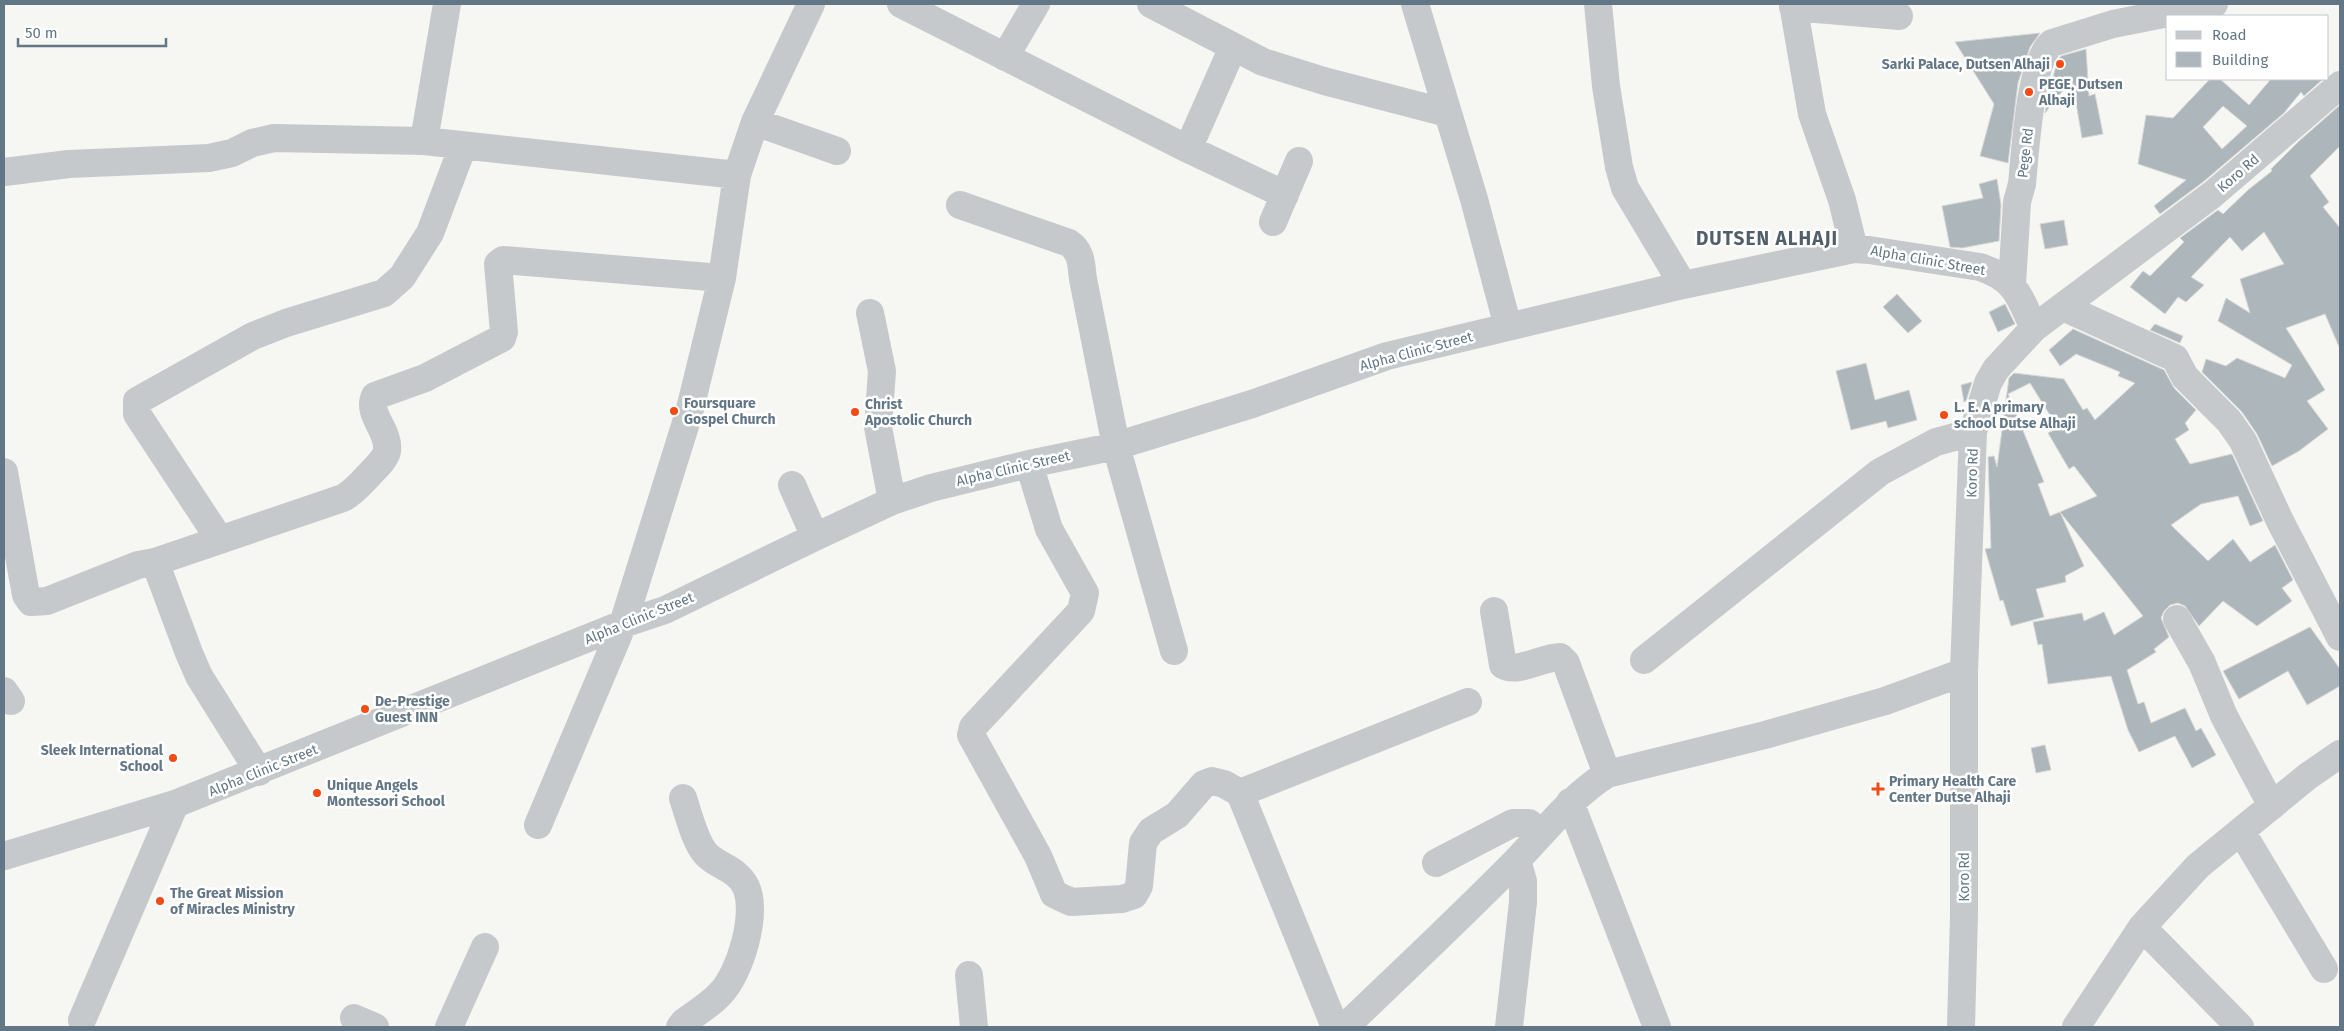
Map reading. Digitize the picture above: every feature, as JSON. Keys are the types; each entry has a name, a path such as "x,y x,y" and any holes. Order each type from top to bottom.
{"street":[{"path":"424,141 447,4"},
{"path":"538,825 623,624 689,413 722,278 737,175 755,122 811,4"},
{"path":"901,4 1188,149 1285,194"},
{"path":"1005,57 1036,4"},
{"path":"1152,4 1264,62 1447,113"},
{"path":"1416,4 1474,199 1508,327"},
{"path":"1598,4 1606,86 1619,167 1625,188 1683,286"},
{"name":"Pege Rd","path":"2012,284 2017,202 2022,184 2036,70 2046,48 2052,43 2113,24 2214,4"},
{"path":"1854,249 1842,200 1812,114 1793,5 1898,16"},
{"path":"1188,149 1233,47"},
{"name":"Koro Rd","path":"1961,1027 1964,915 1964,672 1973,432 1988,383 1996,368 2034,328 2213,194 2340,85"},
{"path":"755,122 837,152"},
{"path":"4,172 69,164 209,158 232,152 252,143 274,138 424,141 737,175"},
{"path":"220,540 138,414 137,401 253,336 286,323 384,293 402,277 430,234 463,146"},
{"path":"1273,222 1299,161"},
{"path":"960,205 1069,243 1077,248 1116,446 1174,651"},
{"name":"Alpha Clinic Street","path":"4,856 175,804 259,772 623,624 665,610 815,536 892,501 930,488 1116,446 1252,404 1387,356 1683,286 1854,249 1980,268 1996,273 2012,284"},
{"path":"4,472 15,590 31,602 48,601 138,566 155,562 343,498 354,492 383,459 387,451 386,439 372,408 375,396 425,378 502,338 504,332 498,268 500,262 722,278"},
{"path":"2012,284 2034,328"},
{"path":"2063,307 2174,358 2185,377 2229,420 2243,441 2280,521 2340,637"},
{"path":"870,313 882,370 878,427 892,501"},
{"path":"1644,660 1880,472 1936,442 1973,432"},
{"path":"1030,464 1049,529 1085,594 1084,604 1082,611 973,727 971,735 1038,856 1054,894 1071,902 1122,899 1134,894 1139,886 1144,844 1150,831 1177,815 1204,784 1212,781 1224,784 1240,793 1335,1027"},
{"path":"792,484 815,536"},
{"path":"155,562 199,676 259,772"},
{"path":"1494,611 1503,665 1510,669 1519,668 1548,657 1560,657 1566,663 1607,774"},
{"path":"2177,619 2202,663 2224,716 2272,806"},
{"path":"1345,1027 1517,860 1570,802 1585,788 1607,774 1765,735 1885,702 1964,672"},
{"path":"1240,793 1468,702"},
{"path":"2076,1027 2142,927 2198,866 2308,776 2340,754"},
{"path":"680,1027 722,993 734,971 748,934 751,916 746,886 737,875 704,852 683,798"},
{"path":"1570,802 1657,1027"},
{"path":"82,1020 175,804"},
{"path":"1436,863 1513,823 1529,823 1534,827 1537,838"},
{"path":"2241,830 2324,970"},
{"path":"1509,1027 1523,902 1523,881 1517,860"},
{"path":"2142,927 2240,1027"},
{"path":"449,1027 485,947"},
{"path":"969,975 974,1027"}],"building":[{"path":"2040,33 2030,47 2018,83 2008,163 1980,156 1994,104 1955,42"},
{"path":"2086,49 2089,96 2095,94 2103,134 2082,138 2072,79 2045,113 2049,90 2058,60 2061,56"},
{"path":"2209,80 2221,80 2249,105 2270,80 2322,80 2304,96 2301,92 2284,113 2203,182 2160,214 2154,206 2186,180 2138,164 2146,115 2173,118","holes":["2223,106 2247,126 2222,149 2203,127"]},
{"path":"2340,105 2340,146 2310,176 2329,202 2323,207 2340,228 2340,349 2325,314 2286,328 2325,390 2307,401 2328,429 2299,451 2272,466 2257,434 2242,412 2202,372 2206,359 2226,366 2237,358 2285,378 2292,365 2218,321 2226,298 2250,313 2240,279 2284,264 2264,232 2242,251 2230,237 2191,277 2204,285 2186,302 2178,297 2165,314 2130,287 2143,271 2150,276 2184,242 2180,238 2218,210 2223,214 2248,190 2272,171 2271,169 2298,142"},
{"path":"1997,179 2001,205 1999,241 1962,248 1950,247 1942,206 1983,198 1979,184"},
{"path":"2064,220 2068,245 2045,249 2040,224"},
{"path":"1897,294 1922,321 1908,333 1883,307"},
{"path":"2005,304 2015,324 1998,332 1989,312"},
{"path":"2155,324 2183,336 2180,343 2150,330"},
{"path":"2073,329 2164,370 2174,388 2196,410 2185,423 2189,430 2175,439 2190,464 2232,454 2263,521 2250,526 2238,496 2201,504 2171,525 2208,561 2233,539 2250,562 2275,545 2293,580 2282,588 2292,601 2257,626 2223,601 2199,626 2185,606 2178,603 2170,605 2164,611 2161,618 2169,637 2154,649 2156,652 2127,670 2138,704 2144,702 2151,723 2185,708 2196,731 2201,728 2216,755 2192,768 2175,736 2139,752 2128,730 2111,676 2048,684 2042,644 2038,645 2033,622 2082,613 2084,621 2104,612 2114,635 2143,616 2060,512 2084,566 2065,576 2066,582 2036,589 2044,617 2011,626 2003,600 2000,601 1985,549 1991,548 1988,457 1994,456 1997,467 2009,378 2014,373 2064,379 2083,410 2087,408 2095,420 2135,383 2118,376 2120,372 2076,354 2060,366 2049,350","holes":["2030,383 2058,428 2048,433 2069,469 2074,466 2097,496 2050,516 2038,484 2044,482 2008,394"]},
{"path":"1866,363 1875,400 1909,390 1917,420 1888,428 1886,421 1851,430 1836,371"},
{"path":"1972,382 1966,401 1964,402 1961,385"},
{"path":"2310,627 2340,669 2340,686 2307,705 2288,671 2239,699 2223,671"},
{"path":"2045,745 2051,770 2036,773 2031,748"}],"place":[{"name":"Sarki Palace, Dutsen Alhaji","path":"2060,64"},
{"name":"PEGE, Dutsen Alhaji","path":"2029,92"},
{"name":"Foursquare Gospel Church","path":"674,411"},
{"name":"Christ Apostolic Church","path":"855,412"},
{"name":"L. E. A primary school Dutse Alhaji","path":"1944,415"},
{"name":"De-Prestige Guest INN","path":"365,709"},
{"name":"Sleek International School","path":"173,758"},
{"name":"Primary Health Care Center Dutse Alhaji","path":"1878,789"},
{"name":"Unique Angels Montessori School","path":"317,793"},
{"name":"The Great Mission of Miracles Ministry","path":"160,901"}],"district":[{"name":"DUTSEN ALHAJI","path":"1767,238"}]}
